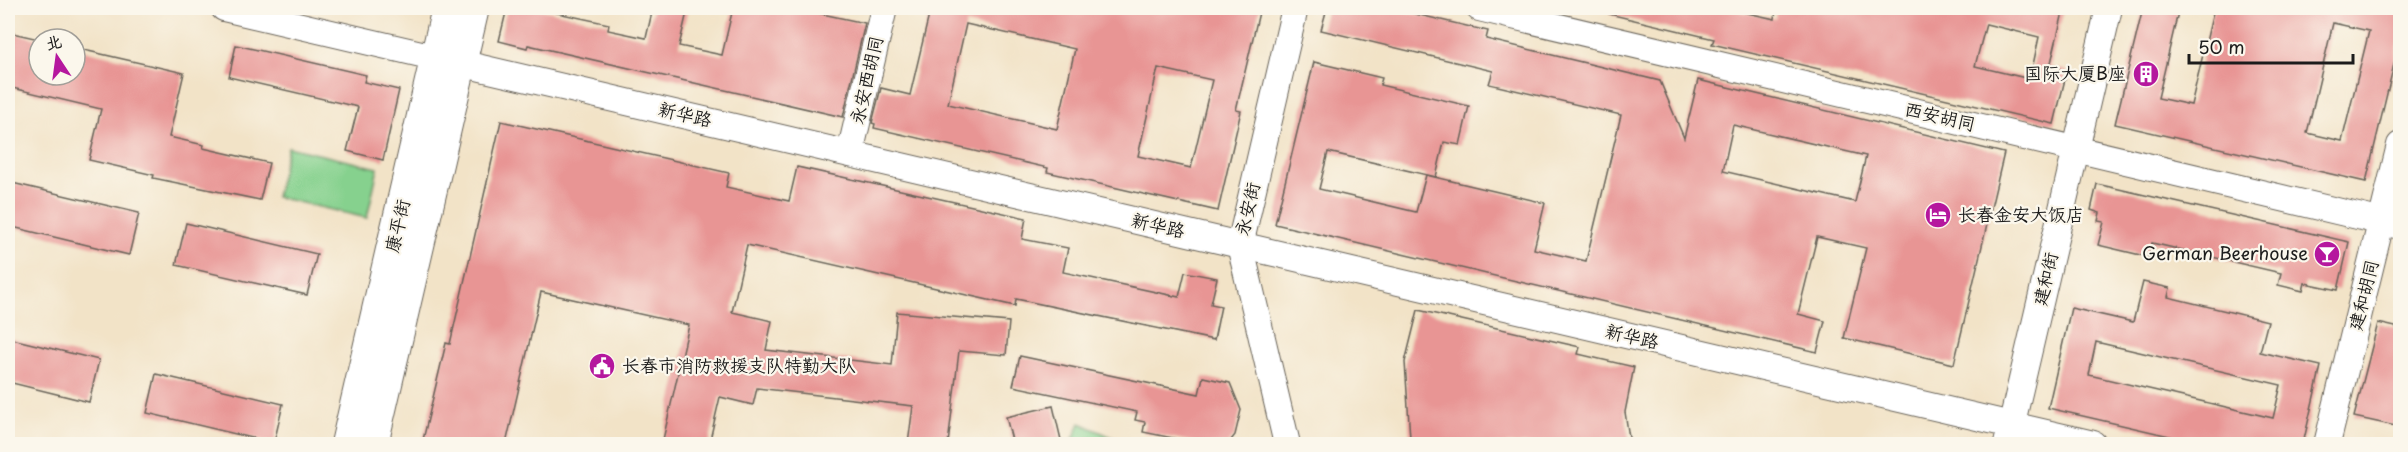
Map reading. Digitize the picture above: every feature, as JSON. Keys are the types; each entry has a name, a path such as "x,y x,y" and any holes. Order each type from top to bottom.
{"main road":[{"name":"康平街","path":"372,444 449,60 448,8"},
{"name":"康平街","path":"347,444 449,60 473,8"}],"street":[{"name":"新华路","path":"224,8 1240,245 2010,435 2093,444"},
{"name":"永安西胡同","path":"850,153 884,8"},
{"name":"永安街","path":"1287,444 1240,245 1295,8"},
{"name":"西安胡同","path":"1479,8 2391,224"},
{"name":"建和街","path":"2010,435 2109,8"},
{"name":"建和胡同","path":"2327,444 2391,224 2400,145"}],"green space":[{"path":"288,147 378,168 367,218 276,197"},
{"path":"1080,423 1125,443 1071,444"}],"building":[{"path":"507,8 534,8 609,24 608,30 646,38 653,8 688,8 679,46 722,55 733,8 794,8 865,23 843,117 528,45 527,48 499,41"},
{"path":"928,8 1260,8 1236,110 1241,111 1218,211 1047,172 1048,168 874,128 875,124 872,123 881,88 910,95 929,15","holes":["966,24 1075,49 1057,129 948,104","1158,68 1212,80 1191,168 1138,156"]},
{"path":"1327,8 1390,8 1488,31 1486,39 1660,81 1684,138 1698,80 2004,153 1954,364 1844,338 1866,248 1817,237 1798,314 1825,321 1817,352 1275,224 1314,62 1382,78 1380,85 1469,106 1460,145 1444,142 1436,177 1328,152 1319,189 1416,212 1426,175 1545,203 1534,249 1586,261 1621,115 1489,84 1493,71 1321,30","holes":["1733,125 1866,156 1855,202 1723,171"]},
{"path":"1610,8 1725,8 1775,19 1776,8 2064,8 2050,67 2067,71 2054,124 1712,44 1714,39 1609,14","holes":["1986,24 2039,37 2030,79 1975,66"]},
{"name":"国际大厦B座","path":"2143,8 2179,8 2158,98 2191,105 2214,8 2400,8 2400,39 2366,182 2115,124","holes":["2333,23 2369,31 2342,141 2307,133"]},
{"path":"8,32 27,36 27,87 87,87 87,51 184,73 169,137 204,145 203,148 269,163 260,200 153,178 154,175 89,160 101,109 8,87"},
{"path":"236,45 366,75 364,82 399,90 383,160 347,151 358,107 229,77"},
{"path":"501,121 729,173 726,187 789,201 797,167 1026,218 1022,239 1068,248 1063,272 1179,297 1185,272 1217,278 1211,304 1221,306 1214,340 1016,299 1015,306 747,245 732,312 772,321 766,350 892,365 897,312 1009,322 1006,355 959,351 948,444 908,444 913,406 757,388 753,405 720,397 709,444 662,444 689,325 541,292 506,444 422,444 446,343 450,344"},
{"path":"8,182 139,213 129,255 8,226"},
{"path":"2097,184 2349,242 2338,290 2305,283 2303,291 2278,285 2281,273 2152,243 2149,257 2098,245 2104,222 2098,221 2100,213 2091,210"},
{"path":"186,223 317,254 307,295 176,265"},
{"path":"2143,282 2170,288 2168,297 2268,321 2260,352 2321,366 2303,444 2204,444 2048,408 2071,308 2133,322","holes":["2096,342 2281,385 2273,418 2089,375"]},
{"path":"1418,310 1580,347 1578,354 1634,367 1625,412 1630,444 1416,444 1417,440 1410,438 1405,362"},
{"path":"2378,323 2400,328 2400,427 2354,417"},
{"path":"8,338 99,360 89,402 8,382"},
{"path":"1020,356 1199,394 1203,377 1230,383 1241,410 1235,435 1228,444 1202,444 1143,432 1145,422 1135,420 1137,412 1013,386"},
{"path":"156,374 283,404 274,443 147,413"},
{"path":"1053,406 1062,444 1013,444 1006,417"}],"place":[{"name":"国际大厦B座","path":"2146,74"},
{"name":"长春金安大饭店","path":"1938,215"},
{"name":"German Beerhouse","path":"2327,254"},
{"name":"长春市消防救援支队特勤大队","path":"602,366"}]}
